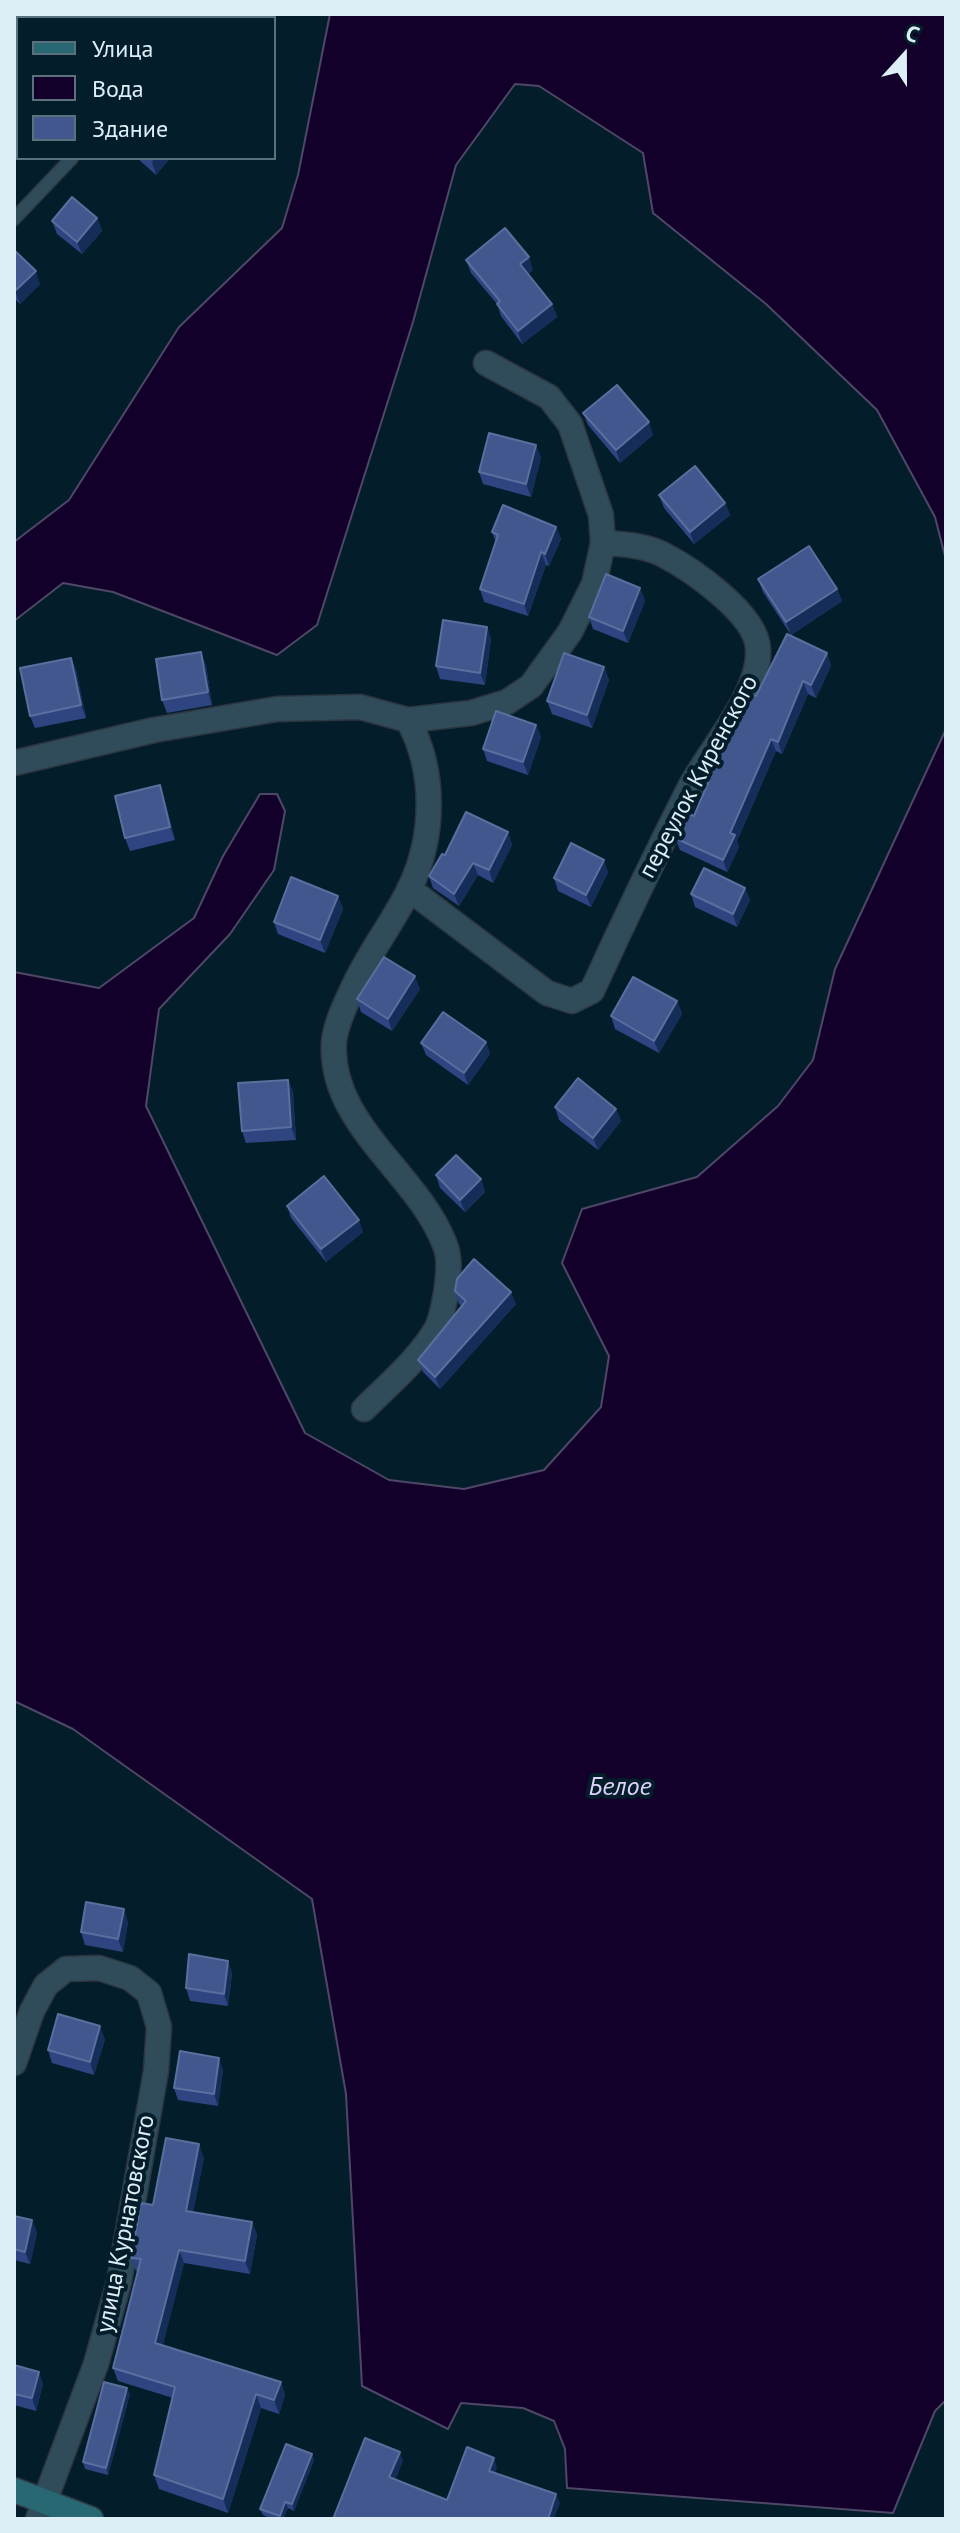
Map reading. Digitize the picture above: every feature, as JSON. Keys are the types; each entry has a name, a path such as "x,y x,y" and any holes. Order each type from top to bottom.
{"street":[{"path":"14,763 154,730 277,709 360,707 408,720 471,713 507,702 531,686 570,632 594,584 603,543 601,515 570,424 549,397 486,363"},
{"name":"переулок Киренского","path":"409,889 547,993 572,1001 592,991 691,785 741,703 757,668 758,648 754,628 722,596 661,554 631,545 603,543"},
{"path":"364,1409 437,1328 444,1307 449,1268 446,1247 435,1225 350,1108 334,1070 334,1038 343,1010 363,966 409,889 421,858 428,779 421,744 408,720"},
{"name":"улица Курнатовского","path":"14,2063 32,2011 46,1985 66,1969 99,1968 130,1978 149,1993 159,2027 156,2071 119,2282 96,2364 42,2510"},
{"path":"14,2490 42,2510 91,2519"}],"lane":[{"path":"14,219 70,160"}],"water":[{"path":"330,14 946,14 946,560 935,517 877,410 766,304 653,213 643,153 539,86 515,84 456,165 413,322 317,625 277,655 113,592 63,583 14,621 14,542 69,500 179,327 282,228 298,175"},
{"name":"Белое","path":"946,729 946,2400 935,2411 893,2513 567,2488 565,2449 554,2421 523,2408 461,2403 448,2429 362,2386 346,2094 312,1899 73,1729 14,1701 14,972 99,988 194,918 223,856 260,794 277,794 285,811 274,870 230,934 159,1009 146,1106 305,1433 389,1480 464,1489 544,1470 601,1407 609,1356 562,1263 582,1209 697,1177 778,1106 813,1060 835,969"}],"building":[{"path":"70,14 104,16 71,16"},
{"path":"72,197 97,218 77,242 52,221"},
{"path":"505,228 529,257 520,264 552,304 518,331 497,304 500,301 466,260"},
{"path":"14,250 36,271 15,291 14,290"},
{"path":"617,385 649,422 616,450 583,413"},
{"path":"489,433 536,445 526,484 479,472"},
{"path":"695,466 725,503 690,532 659,495"},
{"path":"503,505 556,527 545,554 541,552 524,604 480,589 498,535 492,532"},
{"path":"809,546 837,589 786,622 758,579"},
{"path":"606,574 640,588 623,631 589,617"},
{"path":"443,620 487,627 480,673 436,666"},
{"path":"787,634 827,653 811,685 803,681 778,742 771,739 730,833 735,835 723,860 675,838 687,813 694,816 729,733 753,695 756,696"},
{"path":"201,652 208,692 162,700 156,659"},
{"path":"564,653 604,667 587,715 547,701"},
{"path":"71,658 81,705 30,716 20,668"},
{"path":"496,711 536,725 523,762 483,749"},
{"path":"160,785 170,827 125,838 115,796"},
{"path":"466,812 508,832 489,870 473,863 454,894 429,876 442,854 445,855"},
{"path":"571,843 604,860 586,895 554,878"},
{"path":"704,868 745,888 733,914 691,894"},
{"path":"291,877 338,896 320,940 274,922"},
{"path":"384,957 415,976 388,1019 357,999"},
{"path":"633,977 677,1001 654,1041 611,1016"},
{"path":"443,1012 486,1042 464,1073 421,1043"},
{"path":"578,1078 616,1109 593,1138 555,1107"},
{"path":"288,1080 291,1127 242,1131 238,1083"},
{"path":"456,1155 481,1179 460,1200 436,1175"},
{"path":"324,1176 359,1220 321,1249 287,1206"},
{"path":"474,1259 511,1292 435,1377 418,1360 466,1301 455,1291 457,1279"},
{"path":"86,1902 124,1909 118,1939 81,1932"},
{"path":"189,1954 228,1961 224,1994 186,1988"},
{"path":"58,2014 100,2026 90,2062 48,2050"},
{"path":"180,2051 219,2058 214,2094 174,2088"},
{"path":"166,2138 199,2144 186,2211 252,2222 245,2261 179,2250 155,2343 281,2382 274,2400 256,2394 223,2499 154,2475 175,2387 113,2368 141,2259 131,2258 141,2203 153,2205"},
{"path":"14,2216 32,2220 25,2252 14,2249"},
{"path":"14,2365 39,2372 32,2398 14,2394"},
{"path":"104,2382 127,2388 106,2468 83,2462"},
{"path":"365,2438 400,2452 389,2477 447,2500 467,2447 494,2458 489,2471 556,2494 548,2519 333,2519"},
{"path":"286,2444 312,2454 292,2504 285,2502 280,2516 260,2509"}]}
